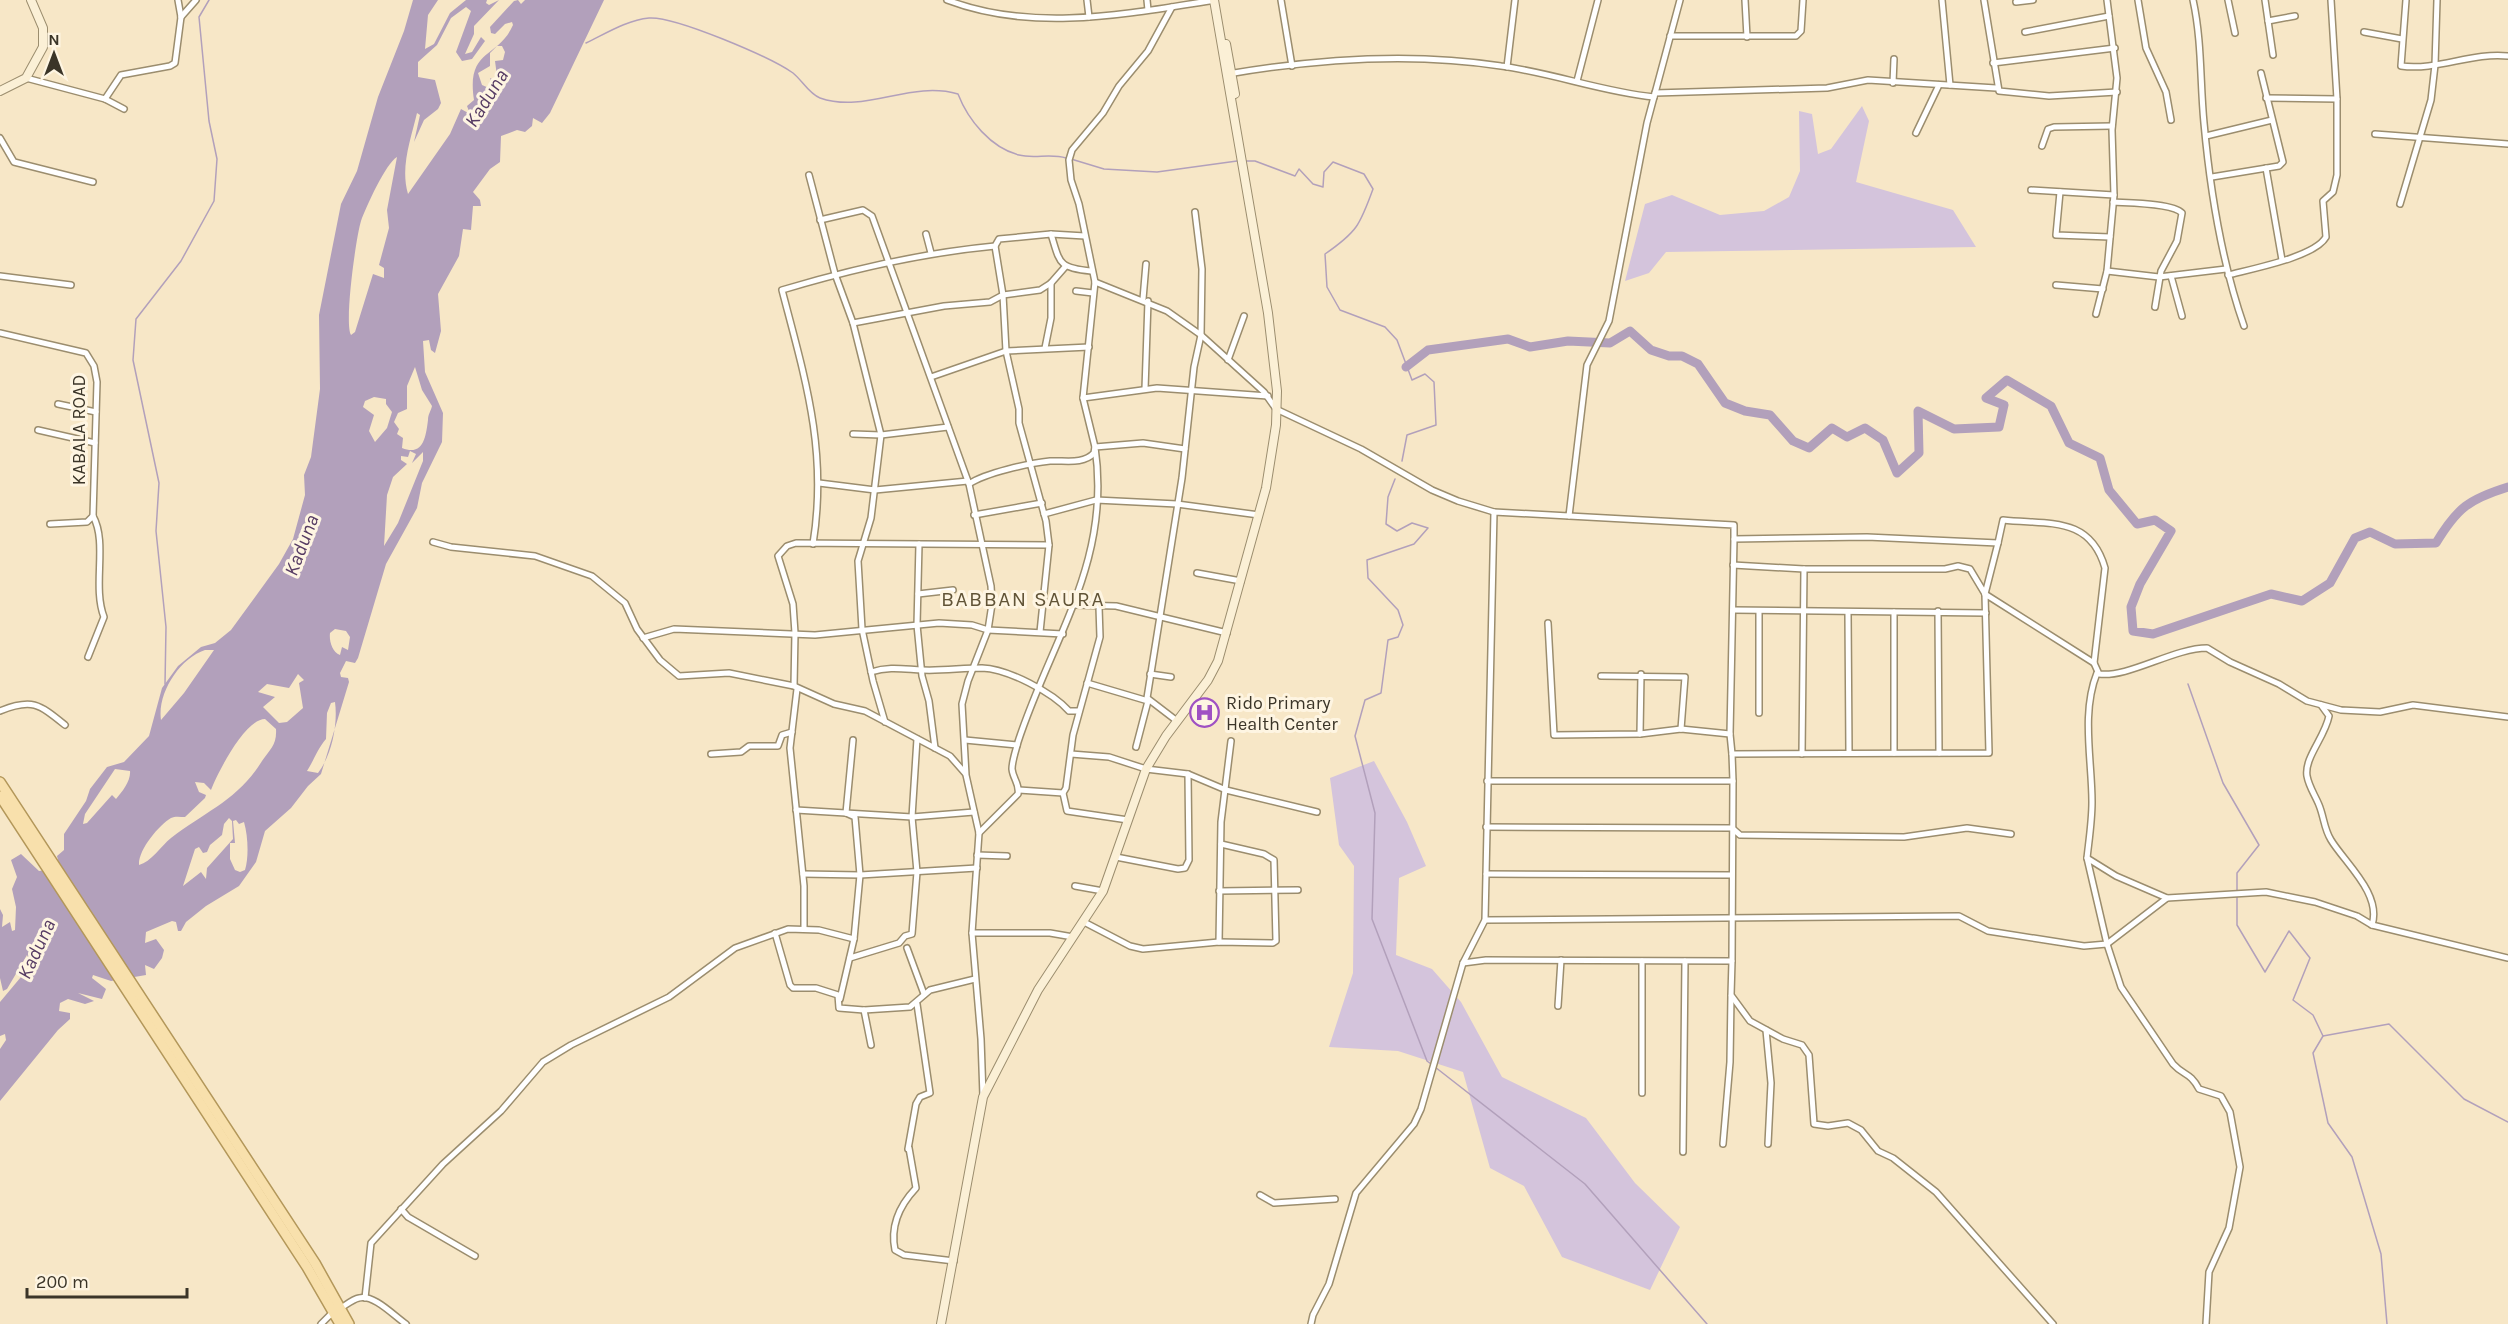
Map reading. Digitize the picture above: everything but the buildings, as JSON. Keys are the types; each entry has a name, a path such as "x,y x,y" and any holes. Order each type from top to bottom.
{"main road":[{"path":"0,91 27,78 43,47 44,37 32,0"},
{"path":"941,1324 983,1097 1038,990 1103,891 1146,769 1177,721 1208,680 1227,633 1272,457 1280,387 1277,345 1215,0"},
{"path":"0,782 33,839 348,1324"},
{"path":"0,796 33,839"},
{"path":"338,1310 339,1324"}],"street":[{"path":"105,99 121,75 170,66 175,63 181,17 178,0"},
{"path":"181,17 196,0"},
{"path":"947,0 969,9 1043,20 1089,17 1215,0"},
{"path":"1087,0 1089,17"},
{"path":"1147,0 1148,10"},
{"path":"1281,0 1292,66"},
{"path":"1507,67 1515,0"},
{"path":"1577,81 1598,0"},
{"path":"1569,516 1587,365 1609,321 1654,95 1680,0"},
{"path":"1745,0 1746,37"},
{"path":"1670,36 1799,35 1803,0"},
{"path":"1942,0 1950,85"},
{"path":"1984,0 1996,88"},
{"path":"2016,2 2030,0"},
{"path":"2096,314 2107,271 2114,195 2112,126 2117,92 2115,48 2107,0"},
{"path":"2138,0 2146,48 2166,92 2171,120"},
{"path":"2193,0 2198,21 2206,136 2212,177 2227,272 2244,326"},
{"path":"2228,0 2235,33"},
{"path":"2265,0 2273,55"},
{"path":"2107,271 2159,277 2227,272 2282,260 2319,247 2326,237 2323,204 2325,198 2333,192 2337,175 2337,99 2331,0"},
{"path":"2406,0 2401,66 2435,65 2492,54 2508,56"},
{"path":"2400,204 2431,100 2435,65 2437,0"},
{"path":"979,833 1014,800 1019,790 1012,766 1017,745 1038,688 1063,634 1090,554 1098,467 1083,398 1095,282 1069,160 1072,150 1103,113 1119,86 1148,51 1172,7"},
{"path":"2025,32 2109,16"},
{"path":"2268,21 2295,16"},
{"path":"2364,32 2402,39"},
{"path":"1993,63 2115,48"},
{"path":"1893,83 1894,59"},
{"path":"1229,74 1292,66 1374,60 1448,60 1507,67 1654,95 1827,88 1868,80 1996,88 2005,93 2049,96 2117,92"},
{"path":"2212,177 2279,166 2283,162 2261,73"},
{"path":"27,78 105,99 124,109"},
{"path":"1916,133 1939,85"},
{"path":"2266,98 2337,99"},
{"path":"2206,136 2272,120"},
{"path":"2042,146 2048,129 2054,127 2112,126"},
{"path":"2375,134 2508,144"},
{"path":"0,138 14,162 93,182"},
{"path":"2266,168 2282,260"},
{"path":"809,175 835,274 853,323 881,435 871,518 858,561 862,629 885,722"},
{"path":"2031,190 2114,195"},
{"path":"2060,192 2056,235 2110,237"},
{"path":"2113,202 2179,209 2182,213 2177,241 2159,277 2155,307"},
{"path":"820,220 863,210 868,211 889,262 969,483 991,586 988,630 972,670 962,704 965,740 963,763 979,833 972,933 981,1039 983,1097"},
{"path":"1136,747 1148,701 1150,674 1202,335 1202,269 1195,213"},
{"path":"926,234 931,253"},
{"path":"1040,632 1049,545 1042,503 1019,423 1019,409 1006,351 1003,295 995,246 999,239 1051,234 1084,236"},
{"path":"1051,234 1060,263 1065,267 1091,271"},
{"path":"813,544 819,483 813,413 782,290 835,274 931,253 995,246"},
{"path":"1145,389 1146,264"},
{"path":"853,323 990,302 1003,295 1040,290 1051,283 1065,267"},
{"path":"0,276 71,285"},
{"path":"2171,276 2182,315"},
{"path":"1095,282 1146,300 1167,311 1202,335 1268,396 1276,409 1361,449 1432,490 1458,501 1494,512 1734,525 1730,734 1733,781 1732,961 1730,1062 1723,1144"},
{"path":"1044,348 1051,318 1051,283"},
{"path":"2056,285 2103,289"},
{"path":"1076,291 1093,293"},
{"path":"1228,360 1244,316"},
{"name":"KABALA ROAD","path":"0,333 86,352 94,366 96,412 93,516 98,528 98,603 104,616 88,657"},
{"path":"931,376 1006,351 1089,346"},
{"path":"1083,398 1145,389 1268,396"},
{"path":"58,404 96,412"},
{"path":"853,434 881,435 948,427"},
{"path":"38,430 95,443"},
{"path":"1095,447 1143,443 1185,449"},
{"path":"819,483 875,490 969,483 1048,461 1090,458 1095,447"},
{"path":"1044,514 1096,500 1177,504 1259,515"},
{"path":"974,514 1042,503"},
{"path":"1311,1324 1312,1315 1329,1284 1356,1193 1414,1124 1421,1109 1463,963 1485,920 1494,512"},
{"path":"50,524 87,522 93,516"},
{"path":"1732,754 1989,753 1985,594 2002,520 2068,525 2077,528 2089,538 2101,554 2105,568 2094,663 2097,673 2091,689 2089,706 2092,803 2087,858 2107,944 2121,987 2173,1064 2191,1076 2199,1089 2221,1096 2230,1112 2240,1167 2229,1228 2209,1272 2206,1324"},
{"path":"1734,539 1867,537 1998,543"},
{"path":"433,543 452,548 463,546 535,556 592,576 625,603 644,638 669,670 679,676 729,673 795,687 834,704 859,708 963,763"},
{"path":"804,929 803,874 790,748 795,687 793,604 778,556 787,546 813,544 1049,545"},
{"path":"919,544 917,625 921,670 935,748"},
{"path":"1733,565 1804,569 1945,569 1958,566 1970,568 1985,594 2094,663"},
{"path":"1802,754 1804,569"},
{"path":"1197,573 1241,581"},
{"path":"918,594 953,590"},
{"path":"1074,605 1116,606 1227,633"},
{"path":"1099,607 1100,637 1079,711 1063,793 1066,812 1128,820"},
{"path":"1733,610 1986,613"},
{"path":"1759,611 1759,713"},
{"path":"1938,611 1939,753"},
{"path":"1894,612 1894,753"},
{"path":"1848,613 1849,753"},
{"path":"1548,623 1554,735 1640,734 1682,729 1730,734"},
{"path":"644,638 674,629 835,634 862,629 954,624 988,630 1063,634"},
{"path":"2097,673 2111,675 2149,662 2208,648 2230,662 2279,684 2307,701 2348,712 2380,712 2413,705 2508,717"},
{"path":"871,672 895,667 921,670 983,668 1009,674 1061,702 1069,711 1079,711"},
{"path":"1150,674 1171,677"},
{"path":"1601,676 1632,678 1641,674 1685,677 1682,729"},
{"path":"1640,734 1641,674"},
{"path":"1087,683 1148,701 1177,721"},
{"path":"0,711 23,703 40,705 65,725"},
{"path":"2321,705 2329,716 2327,728 2306,766 2307,777 2330,839 2362,880 2369,896 2374,919 2372,924"},
{"path":"711,754 741,752 749,746 778,746 782,735 792,732"},
{"path":"850,958 899,943 905,936 912,934 917,872 912,816 917,739"},
{"path":"846,813 853,740"},
{"path":"965,740 1017,745"},
{"path":"1219,942 1221,844 1226,762 1231,741"},
{"path":"1071,754 1109,757 1146,769 1188,774 1226,790 1317,812"},
{"path":"1116,857 1178,869 1185,868 1189,860 1188,774"},
{"path":"1487,781 1733,781"},
{"path":"1019,790 1063,793"},
{"path":"796,810 912,816 974,812"},
{"path":"839,1008 854,939 860,875 855,817 846,813"},
{"path":"1486,827 1732,828 1740,835 1904,837 1967,828 2011,834"},
{"path":"1084,922 1130,946 1143,949 1219,942 1261,944 1276,941 1274,860 1264,854 1221,844"},
{"path":"977,855 1007,856"},
{"path":"2087,858 2116,876 2167,898 2238,893 2281,894 2357,916 2372,924 2508,958"},
{"path":"803,874 860,875 977,868"},
{"path":"1486,874 1731,875"},
{"path":"1075,886 1103,891"},
{"path":"1219,891 1298,890"},
{"path":"1485,920 1959,916 1989,931 2084,946 2107,944 2167,898"},
{"path":"365,1298 368,1257 372,1243 443,1164 501,1111 543,1062 571,1045 669,997 735,948 788,929 804,929 854,939"},
{"path":"775,933 790,985 793,988 816,988 838,995 839,1008"},
{"path":"972,933 1050,933 1073,938"},
{"path":"906,948 924,994"},
{"path":"1463,963 1486,960 1732,961"},
{"path":"1558,1006 1557,979 1561,960"},
{"path":"1642,961 1642,1093"},
{"path":"1683,1152 1684,961"},
{"path":"839,1008 864,1010 910,1007 916,1004 924,994 975,980"},
{"path":"1731,995 1750,1021 1802,1045 1809,1055 1814,1124 1828,1126 1848,1123 1861,1130 1878,1151 1893,1158 1936,1192 2053,1324"},
{"path":"916,1004 930,1093 920,1097 916,1104 909,1148 916,1188 900,1205 892,1238 895,1251 904,1255 954,1261"},
{"path":"864,1010 871,1045"},
{"path":"1766,1030 1771,1083 1768,1144"},
{"path":"1260,1195 1274,1203 1304,1199 1335,1199"},
{"path":"401,1209 408,1216 475,1256"},
{"path":"321,1324 358,1298 374,1301 406,1324"}],"shaded area":[{"path":"1862,106 1869,121 1856,182 1953,210 1976,247 1666,252 1649,273 1625,281 1645,204 1672,195 1720,215 1764,211 1789,197 1800,171 1799,111 1812,114 1818,154 1831,149"},
{"path":"1374,761 1407,822 1426,866 1399,878 1396,955 1432,969 1461,1002 1502,1077 1586,1118 1635,1183 1680,1227 1650,1290 1562,1257 1524,1186 1490,1168 1463,1072 1398,1051 1329,1047 1353,973 1354,866 1339,845 1330,778"}],"water":[{"name":"Kaduna","path":"413,0 438,0 428,15 425,49 434,44 450,13 466,0 487,0 486,3 489,5 499,0 474,26 474,34 465,54 472,52 481,37 485,41 472,59 462,61 456,52 471,11 466,7 451,18 437,45 418,62 418,77 435,80 441,103 438,109 424,120 414,142 420,115 417,113 406,163 408,194 450,134 461,109 470,114 467,106 474,100 473,83 479,62 507,36 513,25 512,22 505,24 495,34 491,33 490,27 514,1 518,0 521,4 525,0 604,0 550,113 542,123 533,118 532,126 525,132 517,130 501,136 500,162 490,169 473,192 480,200 481,206 473,206 471,230 463,229 459,256 438,294 441,331 435,353 431,350 429,340 423,341 425,372 443,413 442,442 422,483 417,508 386,564 358,658 355,663 346,661 340,673 341,677 348,678 349,682 335,729 335,702 331,703 327,713 326,739 307,771 318,773 325,762 321,774 308,786 291,808 265,831 256,862 239,886 206,906 186,922 181,931 178,931 176,922 172,921 146,932 145,943 156,939 164,950 162,958 154,969 145,965 146,975 111,981 93,975 92,978 106,989 102,999 78,993 94,1001 85,1004 68,999 60,1003 59,1011 70,1013 70,1019 58,1030 0,1101 0,1049 6,1040 5,1034 0,1036 0,1002 31,965 27,955 7,989 3,991 0,978 0,909 3,915 2,927 10,922 12,931 15,930 16,907 12,889 17,877 11,860 21,854 39,871 55,869 59,864 57,856 64,850 64,834 86,801 90,789 107,767 124,762 149,736 162,688 178,666 201,647 215,643 231,630 279,564 293,539 305,495 304,475 311,457 320,389 319,315 341,204 357,171 378,97 404,31","holes":["497,46 502,46 505,52 503,60 495,61 497,76 494,80 490,78 492,85 489,88 482,85 478,73 490,66 490,53","397,157 387,210 389,228 379,265 384,268 384,278 373,274 355,332 351,335 350,298 359,230 367,206 382,176","415,367 422,390 432,406 425,438 415,450 402,448 403,438 397,434 399,429 394,422 398,413 407,409 407,386","374,397 386,399 386,404 392,412 387,428 375,442 369,431 374,415 363,407 365,401","410,451 416,454 412,463 423,452 423,461 398,523 384,546 387,495 393,477 407,464 401,460 401,456 408,457","335,629 346,631 350,637 348,650 342,647 340,655 337,654 330,639 330,633","205,650 214,650 184,693 161,720 163,699 167,688 172,678 187,661","298,674 304,680 299,683 303,708 287,722 279,723 263,707 275,697 258,692 267,684 289,688","265,719 276,729 272,746 253,774 243,786 221,804 171,838 152,857 139,865 142,852 150,838 161,826 173,817 185,817 205,798 206,795 199,792 195,782 204,783 211,790 233,748 257,721","115,769 130,771 128,782 116,799 112,795 87,823 83,824 85,814","229,818 232,821 233,839 207,868 206,879 201,872 183,886 195,849 199,847 203,853 207,852 210,845 222,835 224,824","236,820 239,824 244,822 247,846 245,870 240,872 235,870 230,859 230,843 235,843 233,821"]}],"waterway":[{"path":"165,684 166,627 156,531 159,483 133,360 136,319 181,261 214,201 217,159 209,121 199,17 209,0"},
{"path":"586,43 633,21 649,18 662,19 700,30 764,57 793,73 820,98 837,102 854,102 923,91 958,94 974,123 999,146 1019,155 1066,158"},
{"path":"1071,159 1104,169 1157,172 1237,161"},
{"path":"1245,161 1255,161 1295,176 1299,169 1313,184 1323,187 1324,172 1333,162 1364,174 1373,189 1356,227 1344,240 1325,254 1327,287 1340,310 1385,327 1397,340 1412,380 1425,374 1434,382 1436,425 1407,435 1402,461"},
{"path":"1406,367 1428,350 1508,339 1530,347 1568,341 1610,343 1630,331 1651,350 1669,356 1682,356 1698,364 1725,403 1745,411 1770,415 1793,441 1809,448 1832,428 1847,437 1865,428 1883,440 1897,473 1919,453 1918,411 1954,429 1999,427 2004,405 1986,398 2007,380 2051,406 2069,443 2100,458 2109,490 2137,524 2155,520 2171,531 2140,584 2131,607 2133,631 2153,634 2271,594 2302,601 2330,583 2355,538 2370,532 2395,544 2436,543 2465,506 2483,496 2508,487"},
{"path":"1395,479 1388,497 1386,524 1397,531 1412,523 1428,528 1414,544 1367,560 1368,578 1398,610 1403,625 1398,637 1388,640 1381,693 1365,700 1355,736 1375,813 1372,919 1427,1061 1431,1064"},
{"path":"2188,684 2223,783 2259,845 2237,873 2237,925 2265,972 2289,931 2310,958 2293,1000 2313,1015 2323,1036 2389,1024 2464,1099 2508,1122"},
{"path":"2323,1036 2313,1053 2328,1123 2352,1157 2381,1254 2387,1324"},
{"path":"1435,1067 1585,1184 1707,1324"}],"place":[{"name":"Rido Primary Health Center","path":"1205,713"}],"district":[{"name":"BABBAN SAURA","path":"1023,599"}]}
